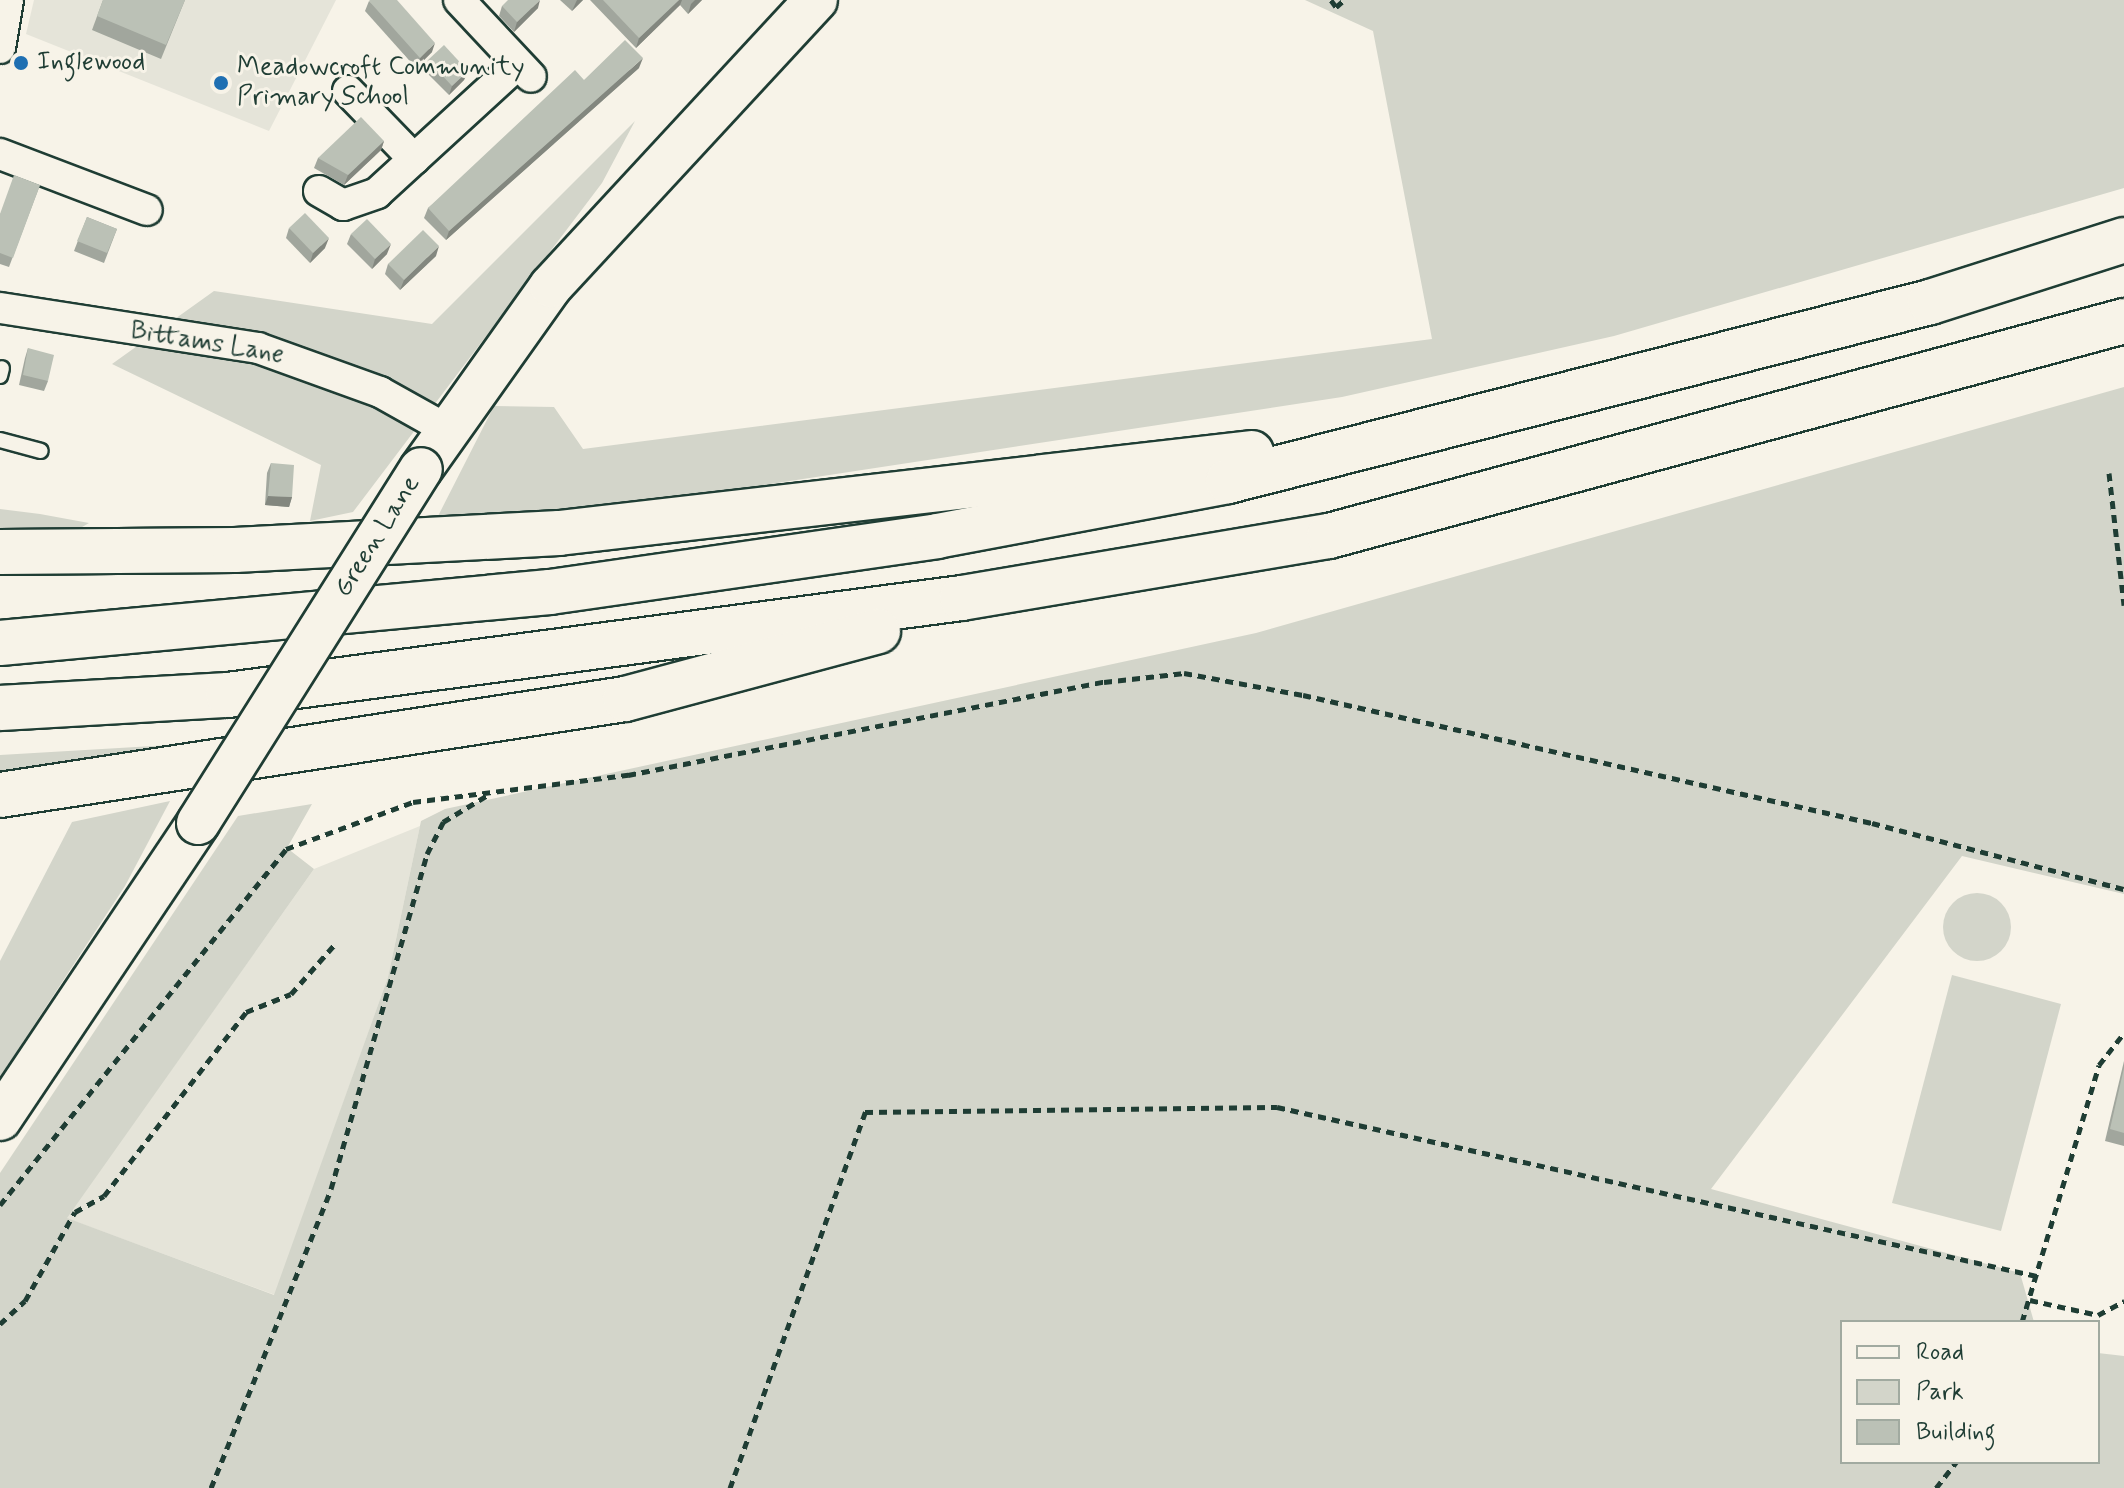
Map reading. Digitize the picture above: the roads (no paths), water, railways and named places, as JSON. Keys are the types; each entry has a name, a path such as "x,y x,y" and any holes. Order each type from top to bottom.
{"highway":[{"path":"0,643 550,592 937,536 1334,455 1930,302 2124,240"},
{"path":"0,708 228,695 962,598 1329,536 2124,321"},
{"path":"0,552 249,549 559,533 1220,453 1334,455"},
{"path":"0,795 625,699 851,641 962,598"}],"street":[{"path":"0,48 8,0"},
{"path":"319,191 331,202 357,205 526,72 459,0"},
{"name":"Green Lane","path":"0,1119 198,823 448,430 587,244 816,0"},
{"path":"348,91 414,159"},
{"path":"0,154 101,179 147,210"},
{"name":"Bittams Lane","path":"0,308 258,348 380,392 448,430"}],"lane":[{"path":"0,440 41,451"}],"place":[{"name":"Inglewood","path":"21,63"},
{"name":"Meadowcroft Community Primary School","path":"221,83"}]}
